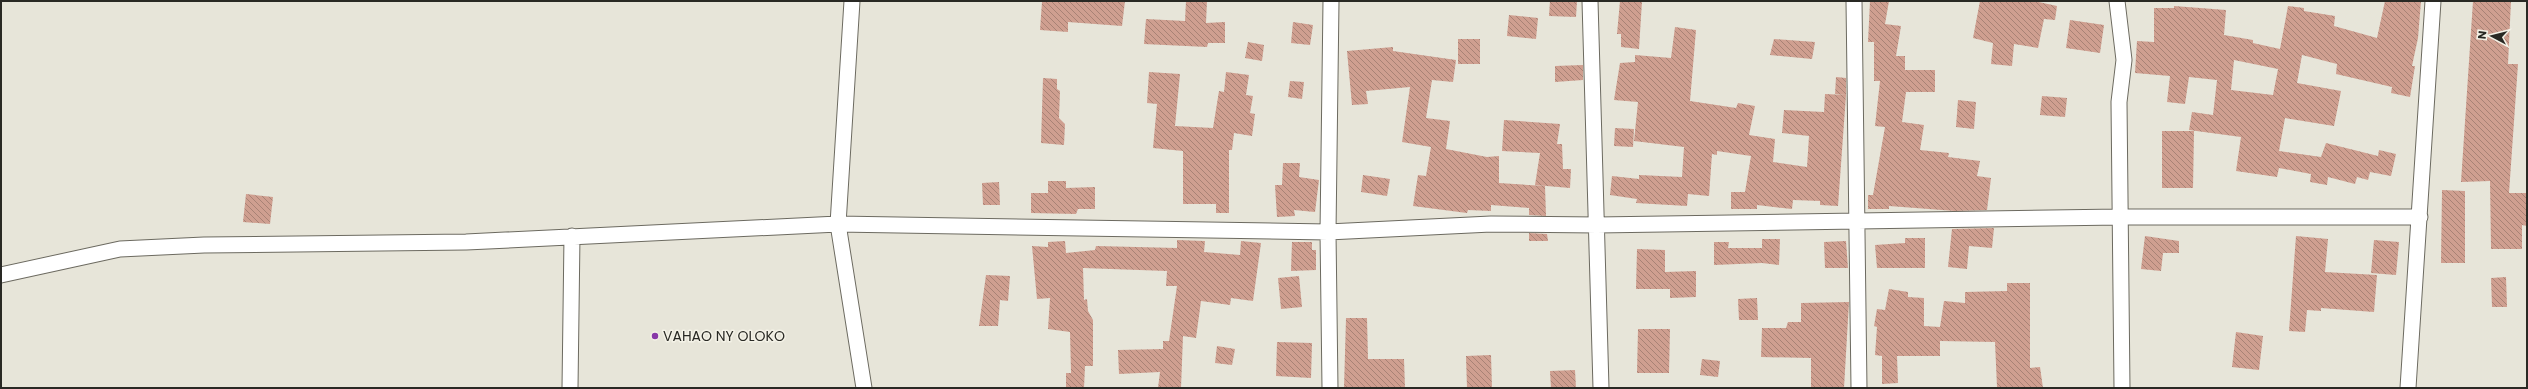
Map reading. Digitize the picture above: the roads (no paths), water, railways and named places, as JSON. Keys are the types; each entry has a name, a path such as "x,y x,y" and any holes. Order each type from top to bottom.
{"street":[{"path":"852,1 838,224 864,388"},
{"path":"1330,388 1328,232 1331,1"},
{"path":"1590,1 1601,388"},
{"path":"1854,1 1859,388"},
{"path":"2117,1 2124,60 2118,102 2122,388"},
{"path":"2408,388 2434,1"},
{"path":"1,275 120,248 204,245 466,242 838,224 1328,232 1491,224 1597,225 2120,217 2420,217"},
{"path":"570,388 572,236"}],"place":[{"name":"VAHAO NY OLOKO","path":"655,336"}]}
